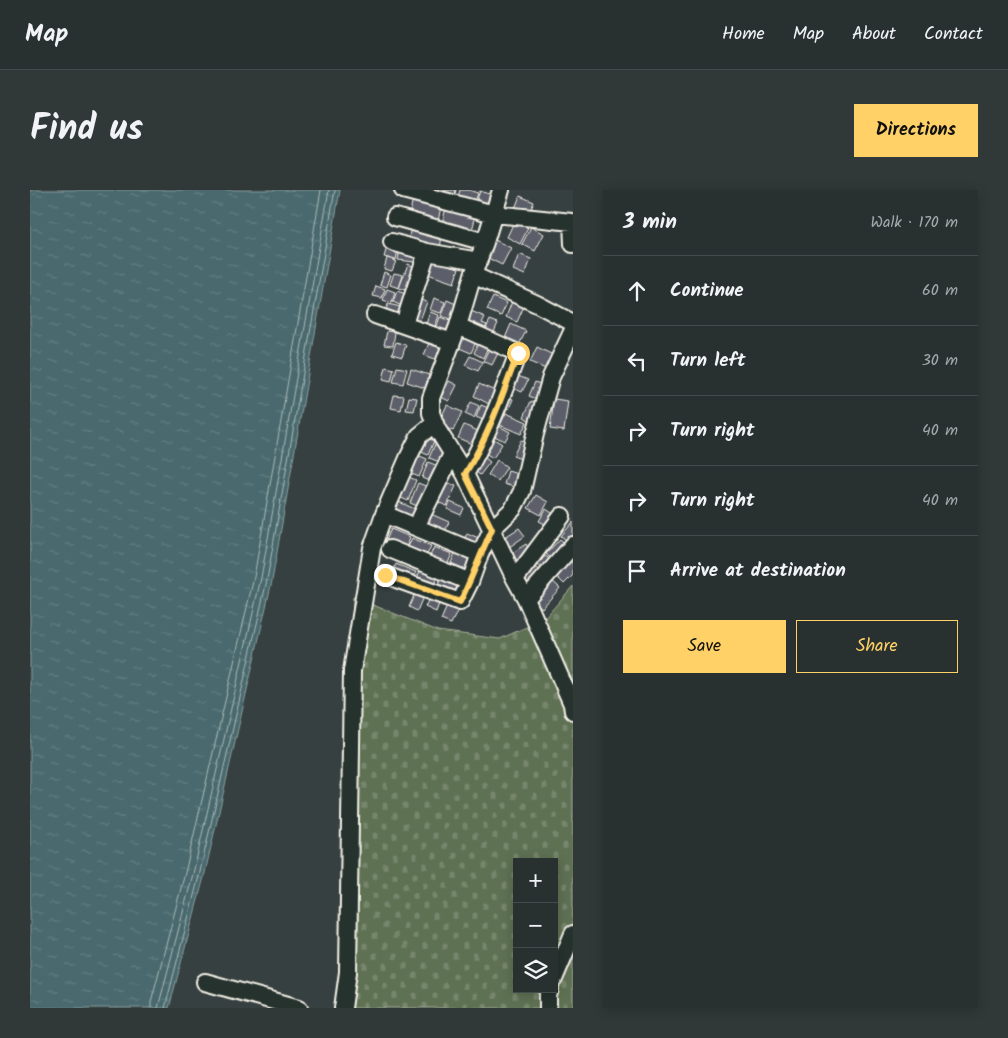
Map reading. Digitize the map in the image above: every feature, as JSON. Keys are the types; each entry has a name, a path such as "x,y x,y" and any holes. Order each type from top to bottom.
{"street":[{"path":"403,190 494,214 573,221 573,244"},
{"path":"498,191 494,214 458,326 431,398 431,413 437,429 465,474 526,599 572,704 573,711"},
{"path":"395,217 485,242"},
{"path":"392,242 476,268 573,323"},
{"path":"404,324 428,252"},
{"path":"374,315 452,342"},
{"path":"458,326 518,353 488,427 465,474"},
{"path":"385,575 460,602 492,529 513,509 522,491 551,377 567,361 573,330"},
{"path":"343,1008 348,972 352,671 372,548 384,514 419,436 435,423"},
{"path":"416,527 452,454"},
{"path":"384,514 480,554"},
{"path":"515,579 562,516"},
{"path":"526,599 573,545"},
{"path":"390,550 470,582"},
{"path":"558,970 573,934"},
{"path":"205,982 299,1008"},
{"path":"548,1008 549,993"}],"green space":[{"path":"573,586 573,1008 342,1008 353,597 438,631 500,639 544,619"}],"water":[{"path":"30,190 340,190 272,581 204,877 169,1008 30,1008"}],"building":[{"path":"432,190 456,190 454,199"},
{"path":"460,190 478,193 474,205 457,200"},
{"path":"480,191 492,195 487,209 475,205"},
{"path":"520,196 534,202 529,214 515,208"},
{"path":"413,199 441,206 438,222 409,215"},
{"path":"446,208 476,215 472,230 442,223"},
{"path":"514,222 528,228 520,244 507,237"},
{"path":"531,227 544,234 535,251 522,244"},
{"path":"410,231 442,235 440,249 408,245"},
{"path":"495,240 511,248 502,265 486,257"},
{"path":"387,247 398,250 396,260 384,257"},
{"path":"400,248 417,251 415,262 398,260"},
{"path":"519,254 531,259 525,275 513,270"},
{"path":"387,258 396,261 392,271 384,269"},
{"path":"432,260 459,268 454,283 428,274"},
{"path":"408,264 417,268 408,291 399,288"},
{"path":"384,272 391,275 387,287 380,285"},
{"path":"394,273 403,275 399,288 390,285"},
{"path":"376,286 385,289 382,298 373,296"},
{"path":"387,289 395,292 392,303 383,300"},
{"path":"397,291 406,294 402,306 393,302"},
{"path":"493,297 507,303 501,316 487,310"},
{"path":"416,298 427,302 418,325 407,321"},
{"path":"434,298 445,302 441,313 430,310"},
{"path":"513,299 525,304 517,322 506,317"},
{"path":"447,300 456,304 450,319 441,316"},
{"path":"388,304 405,308 401,319 385,315"},
{"path":"471,311 485,317 482,323 487,325 483,334 464,326"},
{"path":"430,312 439,315 434,330 425,327"},
{"path":"440,317 450,321 445,334 435,331"},
{"path":"490,320 498,323 491,339 483,335"},
{"path":"511,324 526,331 517,349 503,343"},
{"path":"387,331 395,332 393,346 384,345"},
{"path":"465,331 478,337 471,353 457,347"},
{"path":"432,336 446,342 438,360 424,355"},
{"path":"480,339 490,343 483,358 474,353"},
{"path":"396,342 406,345 402,357 392,354"},
{"path":"491,345 500,349 492,365 483,361"},
{"path":"537,347 555,356 548,370 530,362"},
{"path":"470,356 483,362 478,371 465,365"},
{"path":"386,367 394,369 391,381 383,379"},
{"path":"397,367 407,369 403,384 393,382"},
{"path":"411,369 429,375 425,388 407,382"},
{"path":"518,376 528,380 522,392 513,388"},
{"path":"449,381 457,385 449,401 441,397"},
{"path":"535,382 545,386 539,400 529,396"},
{"path":"479,384 495,391 489,404 474,396"},
{"path":"394,395 404,396 401,410 391,408"},
{"path":"504,395 513,399 509,409 500,405"},
{"path":"409,397 417,398 414,411 406,410"},
{"path":"554,399 568,401 564,431 550,429"},
{"path":"531,401 540,405 532,422 524,417"},
{"path":"471,402 479,406 474,418 465,414"},
{"path":"447,405 462,412 453,431 438,424"},
{"path":"481,405 491,409 485,421 476,417"},
{"path":"506,413 527,422 521,434 500,425"},
{"path":"464,425 478,431 472,444 458,438"},
{"path":"497,425 510,432 505,441 492,435"},
{"path":"423,436 434,441 428,455 417,450"},
{"path":"494,439 502,444 493,458 485,453"},
{"path":"521,440 528,443 521,459 513,456"},
{"path":"436,442 447,446 440,462 429,458"},
{"path":"415,454 427,459 419,477 407,472"},
{"path":"484,457 490,462 480,475 474,470"},
{"path":"497,460 507,467 498,481 488,475"},
{"path":"428,462 438,466 431,482 422,478"},
{"path":"508,471 521,475 517,488 504,484"},
{"path":"406,476 416,480 408,501 397,496"},
{"path":"444,481 456,486 447,506 435,501"},
{"path":"418,483 428,487 420,507 410,503"},
{"path":"536,495 548,502 541,515 528,508"},
{"path":"397,501 417,510 412,520 392,512"},
{"path":"450,502 464,508 461,515 447,509"},
{"path":"546,509 555,515 549,526 539,521"},
{"path":"431,514 449,522 444,534 426,526"},
{"path":"573,522 573,541 571,544 561,536"},
{"path":"519,528 525,536 508,548 502,539"},
{"path":"391,529 410,537 405,551 385,543"},
{"path":"467,533 483,540 479,550 463,543"},
{"path":"412,538 431,546 426,557 407,549"},
{"path":"560,539 569,547 555,562 546,554"},
{"path":"526,544 531,553 517,561 512,553"},
{"path":"434,547 452,554 448,563 430,556"},
{"path":"455,553 474,561 470,571 451,563"},
{"path":"545,556 554,562 546,572 538,565"},
{"path":"567,559 573,564 573,575 564,584 554,574"},
{"path":"396,564 416,572 411,583 391,575"},
{"path":"536,567 545,575 531,591 522,583"},
{"path":"420,571 437,578 432,590 415,582"},
{"path":"441,578 462,587 456,599 436,591"},
{"path":"550,579 560,588 542,608 532,599"},
{"path":"415,593 423,597 417,611 409,607"},
{"path":"431,594 441,598 436,612 425,607"},
{"path":"447,606 458,610 451,624 441,620"}],"route":[{"path":"385,575 460,602 492,529 465,474 503,394 518,353"}]}
